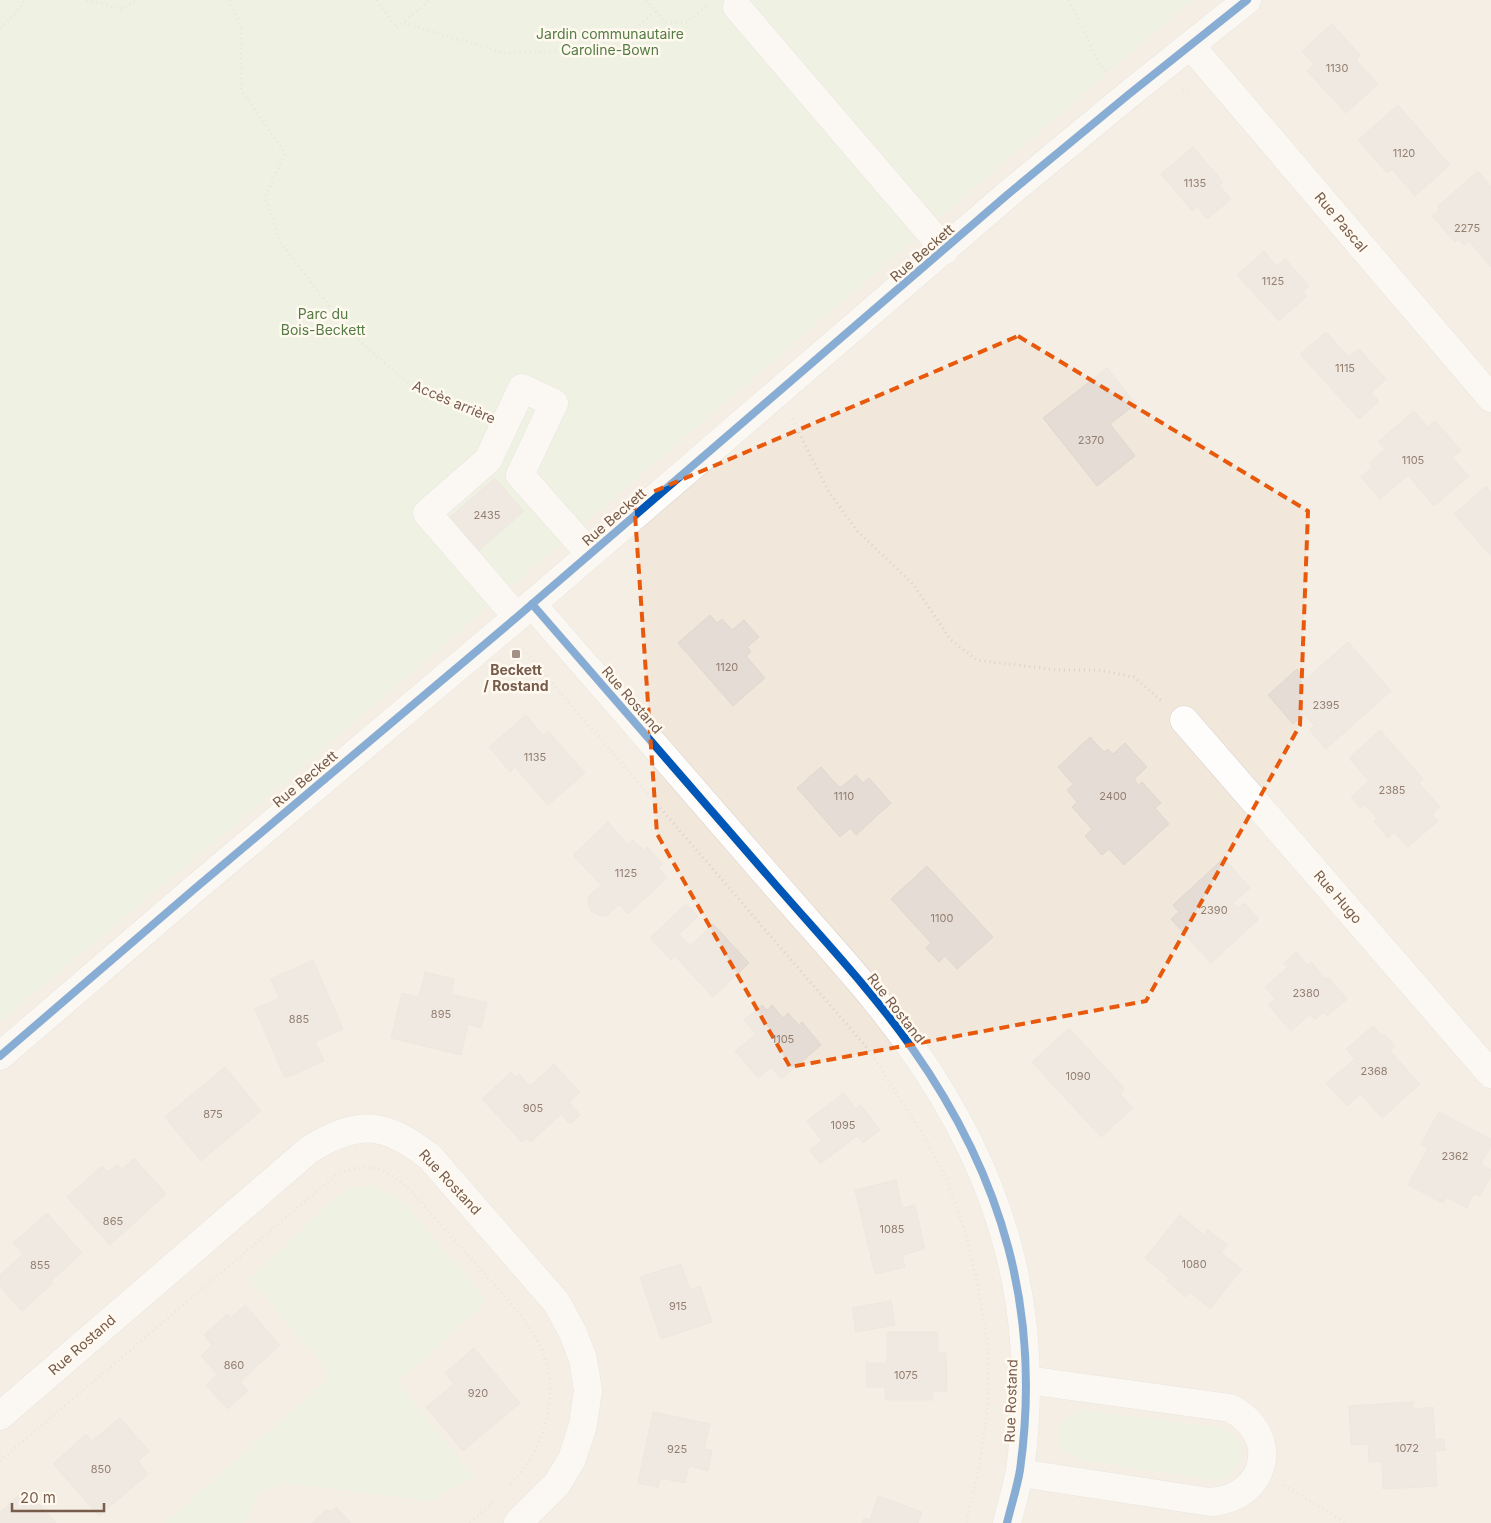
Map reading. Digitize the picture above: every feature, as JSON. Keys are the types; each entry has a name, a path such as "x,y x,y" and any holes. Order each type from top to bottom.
{"street":[{"name":"Rue Beckett","path":"0,1056 1128,95 1247,0"},
{"path":"725,4 945,250"},
{"name":"Rue Pascal","path":"1191,46 1488,388"},
{"path":"520,475 554,403 522,388 488,460 520,475 590,554"},
{"name":"Rue Rostand","path":"488,460 428,512 518,616 877,1002 937,1086 967,1137 1005,1230 1025,1337 1027,1380 1020,1473 1007,1523"},
{"name":"Rue Hugo","path":"1184,720 1491,1074"},
{"name":"Rue Rostand","path":"3,1406 310,1149 332,1136 359,1128 382,1129 408,1140 430,1157 557,1303 573,1332 583,1360 588,1390 583,1425 572,1459 557,1484 518,1523"},
{"name":"Rue Rostand","path":"1027,1380 1230,1408 1252,1423 1259,1435 1262,1454 1258,1475"},
{"path":"1020,1473 1210,1502 1225,1501 1238,1496 1250,1486 1258,1475"}],"path":[{"path":"0,28 16,13 25,0"},
{"path":"87,0 122,9 138,0"},
{"path":"377,0 397,28 430,0"},
{"path":"646,0 665,22 685,23 725,4"},
{"path":"1069,0 1099,63 1128,95"},
{"path":"404,23 504,53 551,52 600,44 636,28 656,11"},
{"path":"779,392 829,492 858,532 913,584 951,640 977,660 1056,670 1098,670 1134,678 1184,720"},
{"path":"518,616 868,1049 896,1089 946,1180 965,1232 979,1290 988,1348 988,1406 979,1467 966,1523"},
{"path":"0,1461 337,1174 356,1167 377,1168 395,1176 410,1191 514,1308 539,1342 548,1367 549,1386 546,1424 535,1454 505,1491"},
{"path":"1258,1475 1287,1487 1346,1523"},
{"path":"470,1523 498,1498"}],"highlighted area":[{"path":"1018,336 1308,511 1300,725 1146,1001 790,1067 657,834 634,500"}],"shaded area":[{"path":"1192,0 1491,0 1491,1523 0,1523 0,1021 238,822"}],"green space":[{"name":"Parc du Bois-Beckett","path":"0,0 1192,0 238,822 0,1021"},
{"path":"375,1186 401,1200 487,1301 397,1383 474,1477 430,1501 284,1483 257,1494 244,1523 165,1523 327,1380 327,1369 250,1279 331,1202 352,1187"},
{"path":"1085,1410 1222,1428 1233,1434 1241,1445 1240,1457 1233,1470 1219,1481 1081,1460 1064,1449 1058,1436 1059,1430 1066,1419"}],"building":[{"path":"1332,24 1360,55 1356,60 1378,84 1346,113 1307,71 1314,64 1302,51"},
{"path":"1398,105 1450,165 1415,196 1392,169 1387,173 1358,140"},
{"path":"1193,147 1223,182 1219,185 1231,199 1207,219 1197,206 1192,211 1161,174"},
{"path":"1478,171 1491,186 1491,267 1469,241 1464,245 1459,239 1455,242 1432,216 1440,210 1437,207"},
{"path":"1264,251 1277,266 1285,259 1309,286 1303,292 1307,296 1279,321 1237,275"},
{"path":"1326,332 1349,357 1359,349 1386,379 1371,393 1379,401 1359,419 1300,354"},
{"path":"1107,368 1136,404 1110,424 1135,456 1097,486 1043,418"},
{"path":"1414,411 1428,427 1435,421 1461,450 1452,458 1469,476 1434,506 1408,475 1380,499 1361,477 1372,467 1369,463 1385,449 1378,442"},
{"path":"495,478 524,511 478,551 449,518"},
{"path":"1486,486 1491,493 1491,556 1454,514"},
{"path":"710,615 717,623 722,619 732,630 744,620 759,637 747,647 751,652 746,656 765,678 733,706 678,643"},
{"path":"1348,642 1391,691 1326,749 1309,730 1315,726 1304,714 1293,724 1268,695 1297,669 1306,679"},
{"path":"526,715 543,735 548,731 585,773 548,805 515,767 510,772 489,747"},
{"path":"1380,730 1423,779 1419,783 1440,807 1432,814 1438,821 1408,847 1394,832 1388,838 1374,821 1377,818 1365,805 1361,808 1351,797 1369,781 1349,758"},
{"path":"1090,737 1104,752 1108,749 1113,754 1125,743 1147,767 1134,779 1138,785 1142,782 1161,803 1155,808 1169,824 1124,865 1109,849 1102,855 1085,836 1092,829 1072,807 1077,802 1067,790 1073,784 1058,767"},
{"path":"821,767 840,788 856,775 863,783 869,778 891,803 856,835 850,828 840,837 797,788"},
{"path":"608,822 628,845 633,840 644,851 647,847 663,864 658,868 667,878 628,914 619,904 606,916 601,916 591,911 588,897 601,885 573,855"},
{"path":"1224,858 1250,888 1233,903 1238,908 1244,903 1259,919 1211,963 1171,919 1179,912 1173,905"},
{"path":"927,866 993,937 957,969 945,956 939,962 926,948 931,943 891,899"},
{"path":"686,904 698,916 679,934 690,946 713,924 749,963 713,997 675,956 671,960 650,938"},
{"path":"1296,952 1308,965 1311,962 1326,979 1328,977 1347,999 1327,1016 1323,1013 1315,1020 1310,1014 1291,1031 1268,1005 1275,999 1265,987 1288,967 1284,963"},
{"path":"313,960 343,1029 315,1042 324,1061 285,1078 255,1009 279,998 271,979"},
{"path":"425,972 454,979 451,994 487,1003 481,1028 468,1024 461,1055 391,1038 402,993 419,997"},
{"path":"762,1005 767,1010 772,1005 783,1018 788,1013 799,1025 802,1022 821,1045 781,1079 771,1067 758,1078 735,1051 756,1034 744,1020"},
{"path":"1373,1026 1381,1036 1384,1034 1395,1046 1390,1051 1420,1084 1382,1118 1361,1094 1347,1106 1326,1083 1355,1059 1346,1049"},
{"path":"1069,1028 1125,1089 1120,1094 1133,1108 1101,1137 1032,1062"},
{"path":"554,1064 580,1092 569,1102 580,1115 570,1124 561,1114 531,1142 527,1138 522,1142 482,1099 511,1072 516,1077 519,1074 530,1086"},
{"path":"225,1067 261,1111 201,1161 165,1117"},
{"path":"844,1093 856,1109 861,1105 880,1130 863,1143 857,1136 820,1164 810,1150 822,1141 807,1121"},
{"path":"1439,1112 1491,1139 1491,1146 1481,1164 1491,1170 1491,1176 1480,1196 1474,1193 1467,1208 1446,1197 1443,1203 1408,1185 1428,1148 1421,1144"},
{"path":"134,1158 166,1194 110,1245 67,1197 102,1166 108,1172 117,1164 122,1169"},
{"path":"896,1180 902,1208 915,1205 925,1249 902,1255 905,1267 875,1274 855,1190"},
{"path":"47,1213 82,1253 22,1311 0,1287 0,1275 23,1254 13,1243"},
{"path":"1180,1215 1204,1235 1208,1230 1227,1245 1221,1253 1242,1269 1210,1309 1190,1292 1186,1297 1167,1281 1169,1278 1145,1258"},
{"path":"681,1264 690,1290 700,1286 712,1322 661,1339 640,1277"},
{"path":"891,1301 895,1325 856,1332 852,1308"},
{"path":"245,1305 280,1345 240,1382 248,1391 227,1409 206,1385 217,1374 201,1356 212,1345 204,1335 227,1314 231,1318"},
{"path":"887,1332 938,1332 938,1353 946,1353 947,1391 933,1391 933,1400 885,1400 885,1387 866,1387 866,1363 887,1363"},
{"path":"474,1348 520,1403 463,1451 426,1407 454,1384 445,1373"},
{"path":"1413,1402 1413,1409 1433,1407 1435,1440 1444,1439 1445,1450 1435,1451 1437,1486 1383,1489 1382,1462 1369,1462 1368,1444 1351,1445 1349,1406"},
{"path":"653,1412 710,1424 704,1449 712,1450 708,1471 689,1466 685,1483 660,1478 658,1487 638,1483"},
{"path":"120,1418 149,1451 138,1461 148,1474 99,1516 53,1464 86,1434 92,1441"},
{"path":"26,1489 56,1523 0,1523 0,1512"},
{"path":"878,1496 922,1512 918,1523 862,1523 864,1518 870,1520"},
{"path":"336,1507 351,1523 312,1523 327,1509 330,1512"}],"cycle path":[{"path":"0,1056 517,617 1007,195 1247,0"},
{"path":"532,604 878,1003 912,1048 944,1097 970,1146 992,1197 1008,1248 1019,1301 1025,1356 1025,1412 1020,1470 1007,1523"}],"place":[{"name":"Beckett / Rostand","path":"516,654"}],"park label":[{"name":"Jardin communautaire Caroline-Bown","path":"610,42"}]}
